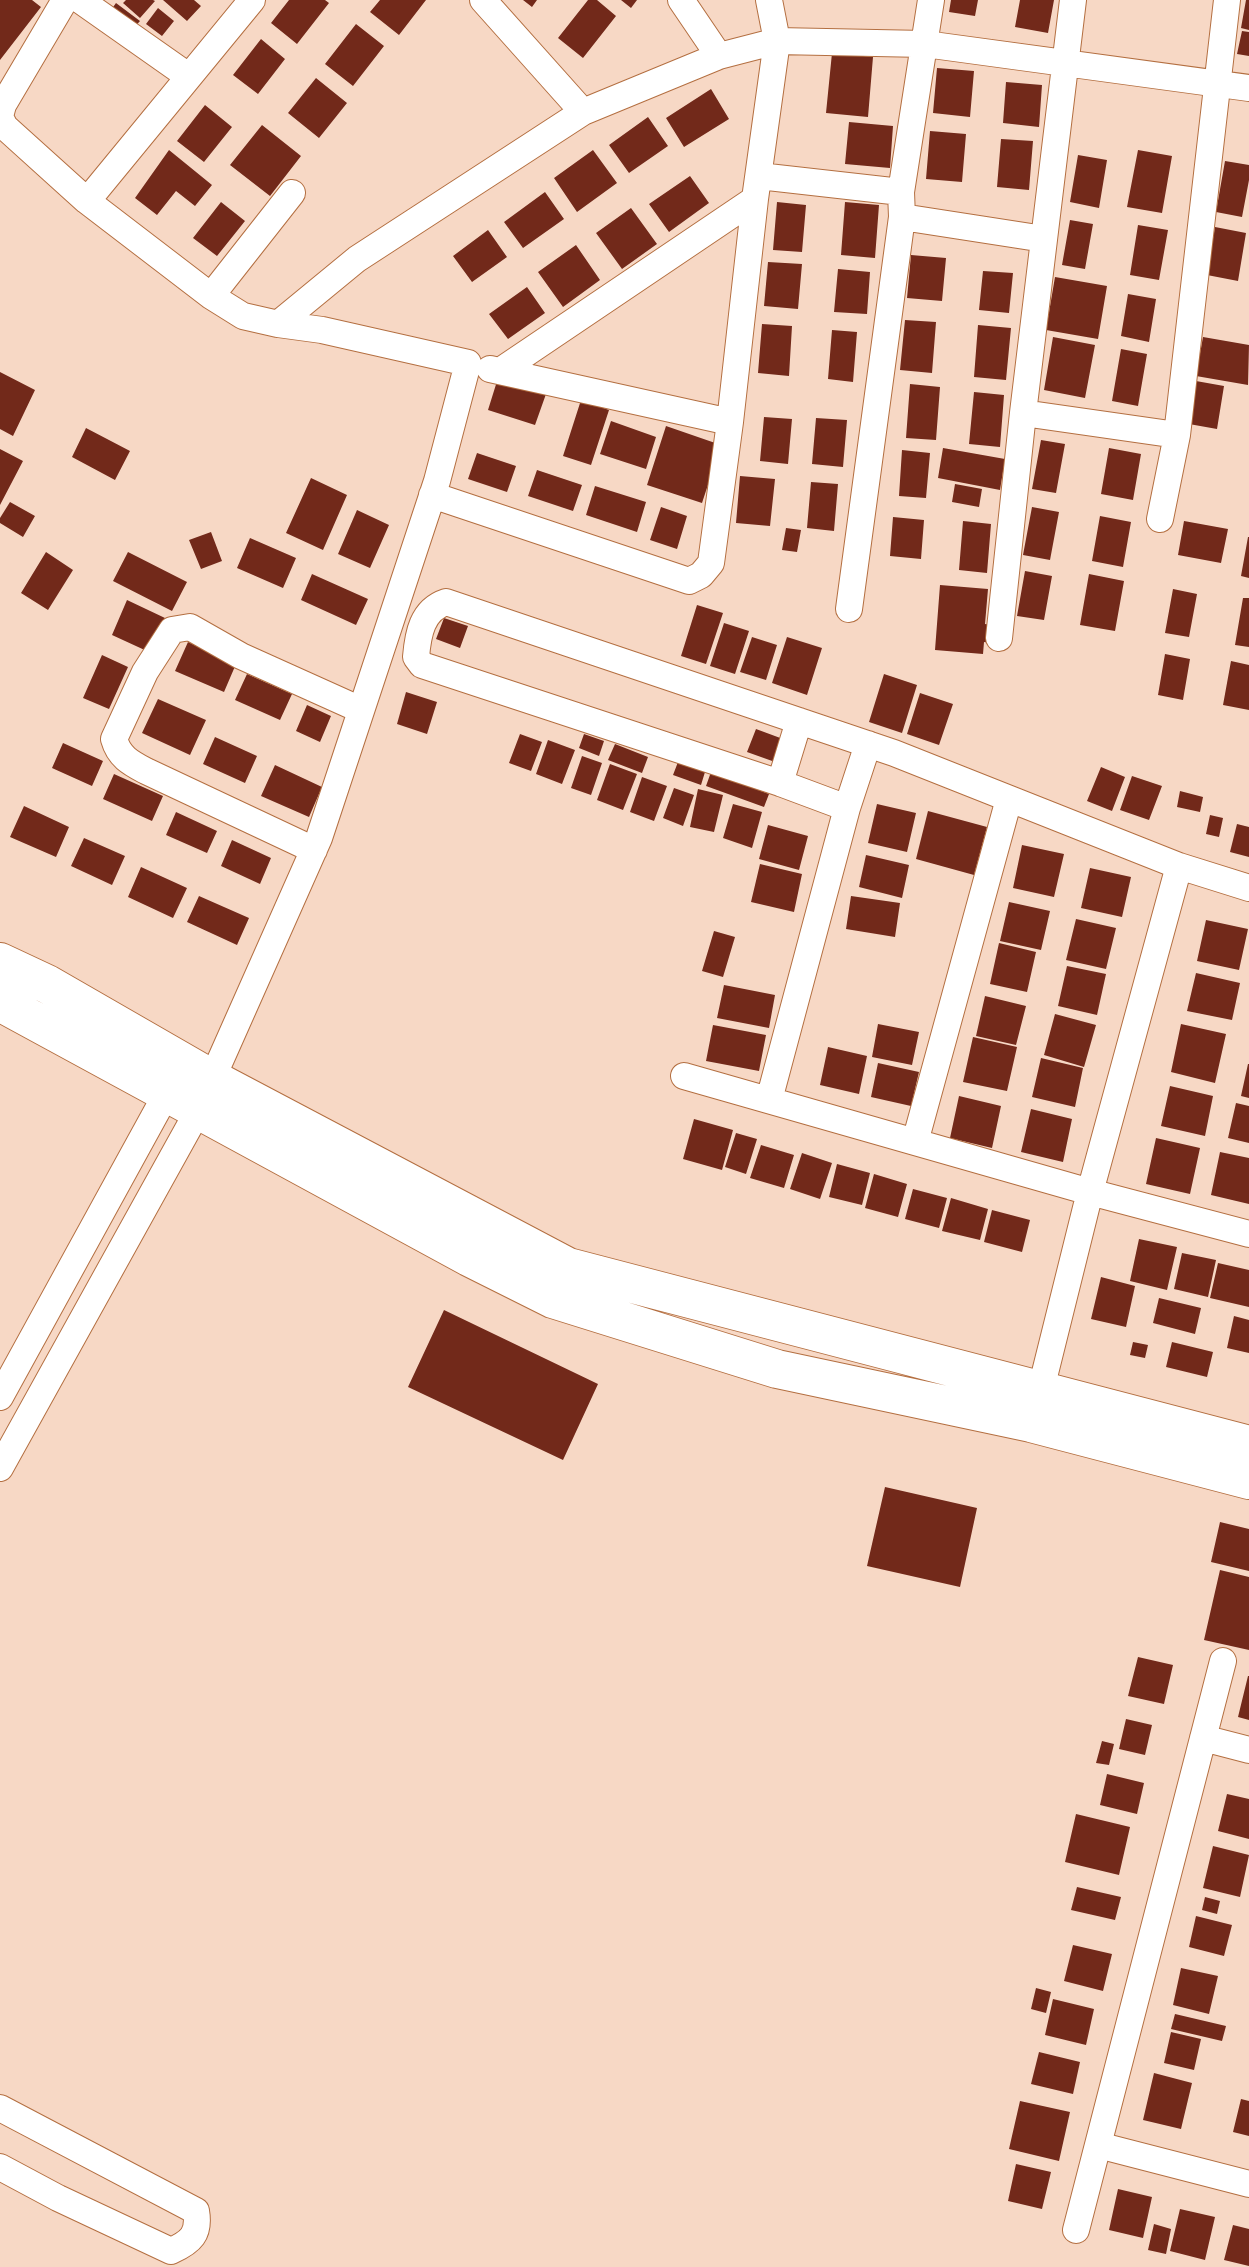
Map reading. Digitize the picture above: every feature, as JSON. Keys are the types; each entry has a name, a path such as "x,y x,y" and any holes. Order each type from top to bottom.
{"street":[{"path":"65,0 4,105 0,117 5,127 87,201 211,296 243,316 322,330 730,422"},
{"path":"80,0 188,76"},
{"path":"87,201 252,0"},
{"path":"483,0 583,112"},
{"path":"681,0 719,56"},
{"path":"432,495 689,581 701,575 711,563 777,41 769,0"},
{"path":"849,609 931,0"},
{"path":"999,638 1073,0"},
{"path":"1160,519 1177,435 1227,0"},
{"path":"278,324 357,259 583,112 719,56 777,41 925,44 1249,88"},
{"path":"500,371 757,188 902,204 1044,239"},
{"path":"211,296 292,193"},
{"path":"0,1468 190,1085 314,850 432,495 468,363"},
{"path":"1023,414 1177,435"},
{"path":"847,808 780,783 422,665 416,657 424,618 433,606 446,602 868,744 1179,866 1249,888"},
{"path":"314,850 124,759 116,748 114,739 145,672 172,630 181,627 190,627 241,656 361,710"},
{"path":"780,783 799,720"},
{"path":"769,1100 847,808 868,744"},
{"path":"915,1142 1009,799"},
{"path":"1036,1407 1090,1192 1179,866"},
{"path":"0,962 47,984 190,1085"},
{"path":"0,1002 190,1085 568,1268 1036,1407 1249,1480"},
{"path":"684,1076 1090,1192 1249,1234"},
{"path":"0,1397 190,1085"},
{"path":"1036,1407 1249,1445"},
{"path":"1076,2230 1223,1661"},
{"path":"1203,1738 1249,1751"},
{"path":"0,2108 197,2211 198,2224 189,2243 171,2251 58,2198 0,2167"},
{"path":"1098,2145 1249,2184"}],"building":[{"path":"0,0 32,0 41,7 0,60"},
{"path":"126,0 155,1 140,18 123,3"},
{"path":"163,0 194,0 201,6 187,21"},
{"path":"289,0 325,0 329,3 297,44 271,23"},
{"path":"380,0 426,0 399,35 370,12"},
{"path":"523,0 537,0 532,7"},
{"path":"588,0 597,0 616,16 583,58 558,38"},
{"path":"621,0 637,0 631,8"},
{"path":"951,0 978,0 975,16 949,12"},
{"path":"1020,0 1054,0 1048,33 1015,27"},
{"path":"1246,0 1249,0 1249,30 1241,28"},
{"path":"116,3 140,21 133,29 111,10"},
{"path":"158,8 174,21 162,36 146,24"},
{"path":"356,24 384,46 353,86 325,64"},
{"path":"1242,31 1249,32 1249,56 1237,54"},
{"path":"261,39 285,59 258,94 233,75"},
{"path":"832,53 873,57 868,117 826,113"},
{"path":"937,68 974,71 970,117 933,113"},
{"path":"316,78 347,103 319,138 288,113"},
{"path":"1006,82 1042,85 1039,127 1003,123"},
{"path":"711,89 729,119 684,147 666,118"},
{"path":"205,105 232,127 204,162 177,141"},
{"path":"648,117 668,146 629,173 609,145"},
{"path":"849,122 893,126 890,168 845,164"},
{"path":"262,125 301,156 270,196 230,165"},
{"path":"930,131 966,134 962,182 926,179"},
{"path":"1001,139 1033,141 1029,190 997,187"},
{"path":"169,150 212,185 195,206 176,191 157,215 135,198"},
{"path":"593,150 617,183 577,212 554,178"},
{"path":"1138,150 1172,156 1162,213 1127,207"},
{"path":"1078,155 1107,160 1099,208 1070,202"},
{"path":"1225,161 1249,165 1242,217 1216,212"},
{"path":"690,176 709,203 669,232 649,204"},
{"path":"545,192 564,219 523,248 504,222"},
{"path":"221,202 245,221 217,256 193,238"},
{"path":"777,202 806,205 802,252 773,250"},
{"path":"845,202 879,205 875,258 841,255"},
{"path":"631,208 657,244 622,269 596,233"},
{"path":"1070,220 1093,224 1085,269 1062,265"},
{"path":"1138,225 1168,230 1159,280 1130,275"},
{"path":"1215,227 1246,233 1238,281 1207,275"},
{"path":"488,230 507,257 472,282 453,256"},
{"path":"576,245 600,280 563,307 538,272"},
{"path":"911,255 946,258 942,301 907,298"},
{"path":"768,262 802,264 798,309 764,306"},
{"path":"838,269 870,272 867,314 834,312"},
{"path":"983,271 1013,273 1009,313 979,310"},
{"path":"1055,277 1107,286 1098,339 1046,330"},
{"path":"527,287 545,313 508,339 489,314"},
{"path":"1128,294 1156,299 1149,342 1121,336"},
{"path":"905,320 936,322 932,373 900,370"},
{"path":"762,324 792,326 789,376 758,373"},
{"path":"978,325 1011,328 1006,380 974,377"},
{"path":"832,330 857,332 853,382 828,379"},
{"path":"1053,337 1095,345 1085,398 1044,390"},
{"path":"1203,337 1249,345 1248,385 1196,376"},
{"path":"1121,349 1147,354 1138,406 1112,401"},
{"path":"0,372 35,390 13,436 0,429"},
{"path":"498,378 546,394 535,425 488,410"},
{"path":"1196,381 1224,386 1217,429 1189,424"},
{"path":"910,384 940,387 936,440 906,438"},
{"path":"974,392 1004,395 1000,447 969,444"},
{"path":"581,400 609,410 591,465 563,456"},
{"path":"764,417 792,419 788,464 760,461"},
{"path":"816,418 847,420 843,467 812,464"},
{"path":"611,421 656,437 646,469 600,454"},
{"path":"666,426 721,445 702,503 647,485"},
{"path":"86,428 130,451 115,480 72,457"},
{"path":"1041,440 1065,444 1056,493 1032,489"},
{"path":"943,448 1005,459 1000,490 938,478"},
{"path":"1109,448 1141,454 1133,500 1101,494"},
{"path":"0,449 23,461 0,505"},
{"path":"902,450 930,453 926,498 899,496"},
{"path":"477,453 516,466 507,492 468,479"},
{"path":"537,470 582,485 573,511 528,496"},
{"path":"740,476 775,479 770,526 736,523"},
{"path":"311,478 347,495 323,550 286,533"},
{"path":"811,482 838,484 834,531 807,528"},
{"path":"955,484 982,489 979,507 952,502"},
{"path":"595,486 646,502 637,532 586,515"},
{"path":"10,502 35,516 23,537 0,523 0,518"},
{"path":"661,507 687,516 677,549 650,540"},
{"path":"1032,507 1059,512 1050,560 1023,555"},
{"path":"357,510 389,525 370,568 338,554"},
{"path":"1100,516 1131,522 1123,567 1092,561"},
{"path":"893,517 924,520 921,559 890,556"},
{"path":"963,521 991,524 987,573 959,570"},
{"path":"1184,521 1228,529 1221,563 1178,555"},
{"path":"786,528 801,530 797,552 782,550"},
{"path":"211,532 222,561 201,569 189,540"},
{"path":"1249,537 1249,578 1241,576"},
{"path":"250,538 296,558 283,588 237,568"},
{"path":"46,552 73,570 48,610 21,593"},
{"path":"128,552 187,582 172,611 113,581"},
{"path":"1025,571 1052,576 1044,620 1017,616"},
{"path":"312,574 368,599 356,625 301,600"},
{"path":"1089,574 1124,581 1115,631 1080,625"},
{"path":"940,585 988,589 985,624 998,626 997,644 984,642 983,654 935,650"},
{"path":"1173,589 1197,594 1189,637 1165,633"},
{"path":"1243,598 1249,598 1249,647 1235,645"},
{"path":"127,600 165,618 149,652 112,635"},
{"path":"697,605 723,613 706,664 681,656"},
{"path":"444,618 468,626 460,648 436,639"},
{"path":"724,623 749,631 735,674 710,666"},
{"path":"752,637 777,645 766,680 740,672"},
{"path":"787,637 822,648 807,695 772,683"},
{"path":"188,642 236,664 224,692 175,671"},
{"path":"1165,654 1190,659 1183,700 1158,695"},
{"path":"102,655 128,667 109,709 83,698"},
{"path":"1231,661 1249,665 1249,710 1223,705"},
{"path":"247,674 292,694 280,720 235,700"},
{"path":"884,674 917,685 902,733 869,722"},
{"path":"406,692 437,702 427,734 397,724"},
{"path":"920,693 953,704 939,745 907,734"},
{"path":"158,699 206,720 190,755 142,733"},
{"path":"307,705 331,716 320,742 296,731"},
{"path":"756,729 783,739 775,762 747,752"},
{"path":"520,734 542,742 531,771 509,763"},
{"path":"584,734 604,741 599,756 579,748"},
{"path":"215,737 257,756 245,783 203,764"},
{"path":"548,740 575,750 562,784 536,774"},
{"path":"63,743 103,761 92,786 52,768"},
{"path":"615,744 648,757 642,773 608,760"},
{"path":"582,756 602,763 591,795 571,788"},
{"path":"678,762 705,772 701,785 673,775"},
{"path":"610,764 637,774 623,810 597,800"},
{"path":"275,765 322,787 309,817 261,796"},
{"path":"1101,767 1125,777 1112,811 1087,801"},
{"path":"711,772 769,794 764,807 706,786"},
{"path":"114,774 163,796 152,821 103,799"},
{"path":"1132,776 1162,786 1149,820 1120,810"},
{"path":"642,777 667,786 654,821 630,812"},
{"path":"674,788 694,795 683,826 663,818"},
{"path":"698,789 723,795 714,832 690,827"},
{"path":"1180,791 1203,797 1200,812 1177,807"},
{"path":"733,804 762,812 752,848 723,838"},
{"path":"877,804 916,813 907,852 868,843"},
{"path":"24,806 69,827 56,857 10,837"},
{"path":"928,811 987,827 974,875 916,859"},
{"path":"176,812 217,831 207,853 166,835"},
{"path":"1210,815 1223,818 1219,837 1206,834"},
{"path":"1237,824 1249,827 1249,857 1230,852"},
{"path":"768,825 808,836 799,870 759,859"},
{"path":"84,838 125,856 112,885 71,866"},
{"path":"232,840 271,858 260,884 221,866"},
{"path":"1022,845 1064,854 1054,897 1013,888"},
{"path":"866,855 909,865 902,898 859,887"},
{"path":"760,864 802,874 794,912 751,902"},
{"path":"141,867 187,888 173,918 128,897"},
{"path":"1090,868 1131,877 1122,917 1081,908"},
{"path":"199,896 249,918 237,945 187,922"},
{"path":"851,896 900,903 895,937 846,929"},
{"path":"1009,902 1050,911 1041,950 1000,941"},
{"path":"1076,919 1116,928 1106,969 1066,960"},
{"path":"1206,920 1248,929 1239,970 1197,961"},
{"path":"714,931 735,937 723,977 702,971"},
{"path":"999,943 1036,952 1027,992 990,984"},
{"path":"1067,966 1106,974 1097,1015 1058,1006"},
{"path":"1196,973 1240,983 1232,1020 1187,1011"},
{"path":"724,985 775,995 769,1028 717,1018"},
{"path":"985,996 1026,1006 1016,1045 976,1036"},
{"path":"1055,1014 1096,1025 1084,1067 1044,1055"},
{"path":"878,1024 919,1032 912,1065 872,1057"},
{"path":"1181,1024 1226,1034 1215,1083 1171,1072"},
{"path":"713,1025 766,1035 759,1071 706,1061"},
{"path":"973,1037 1017,1047 1007,1091 963,1082"},
{"path":"828,1047 867,1056 859,1094 820,1085"},
{"path":"1041,1058 1083,1068 1075,1107 1032,1097"},
{"path":"878,1063 919,1072 911,1106 871,1097"},
{"path":"1249,1064 1249,1098 1241,1096"},
{"path":"1170,1086 1213,1096 1205,1136 1161,1126"},
{"path":"959,1096 1001,1106 992,1148 950,1138"},
{"path":"1236,1103 1249,1106 1249,1143 1228,1138"},
{"path":"1031,1109 1072,1119 1063,1162 1021,1152"},
{"path":"694,1119 733,1130 722,1170 683,1159"},
{"path":"736,1133 757,1139 746,1174 725,1167"},
{"path":"1156,1138 1200,1148 1190,1194 1146,1184"},
{"path":"761,1145 794,1155 784,1188 750,1178"},
{"path":"1220,1152 1249,1158 1249,1204 1211,1195"},
{"path":"802,1153 832,1163 820,1199 790,1189"},
{"path":"837,1164 870,1173 862,1205 829,1197"},
{"path":"874,1174 907,1184 898,1217 865,1208"},
{"path":"913,1189 947,1198 939,1228 905,1219"},
{"path":"951,1198 988,1209 980,1240 942,1231"},
{"path":"992,1210 1030,1220 1022,1252 984,1242"},
{"path":"1139,1239 1177,1247 1167,1290 1130,1281"},
{"path":"1182,1253 1216,1260 1208,1297 1174,1289"},
{"path":"1218,1263 1249,1270 1249,1307 1210,1298"},
{"path":"1101,1277 1135,1286 1126,1327 1091,1319"},
{"path":"1159,1298 1201,1308 1195,1334 1153,1323"},
{"path":"444,1310 598,1384 563,1460 408,1387"},
{"path":"1234,1316 1249,1320 1249,1353 1227,1348"},
{"path":"1133,1342 1148,1345 1145,1358 1130,1355"},
{"path":"1172,1342 1213,1352 1207,1377 1166,1367"},
{"path":"885,1487 977,1508 960,1587 867,1566"},
{"path":"1220,1522 1249,1529 1249,1571 1211,1562"},
{"path":"1220,1570 1249,1577 1249,1650 1204,1640"},
{"path":"1138,1657 1173,1665 1164,1704 1128,1696"},
{"path":"1249,1676 1249,1720 1238,1717"},
{"path":"1126,1719 1152,1725 1145,1755 1119,1749"},
{"path":"1102,1741 1114,1744 1109,1765 1096,1763"},
{"path":"1107,1774 1144,1783 1137,1814 1100,1805"},
{"path":"1227,1794 1249,1799 1249,1839 1218,1831"},
{"path":"1076,1814 1130,1827 1119,1875 1065,1862"},
{"path":"1213,1846 1249,1855 1240,1897 1203,1888"},
{"path":"1077,1887 1121,1897 1115,1920 1071,1910"},
{"path":"1205,1897 1220,1901 1217,1914 1202,1910"},
{"path":"1196,1916 1232,1925 1224,1956 1189,1947"},
{"path":"1073,1945 1112,1954 1103,1991 1064,1981"},
{"path":"1181,1968 1218,1976 1209,2014 1173,2005"},
{"path":"1036,1988 1051,1992 1046,2013 1031,2009"},
{"path":"1053,1999 1094,2009 1086,2045 1045,2035"},
{"path":"1175,2014 1226,2026 1222,2041 1171,2029"},
{"path":"1171,2032 1201,2039 1194,2070 1164,2063"},
{"path":"1039,2052 1080,2062 1073,2094 1031,2084"},
{"path":"1154,2073 1192,2083 1181,2129 1143,2120"},
{"path":"1241,2099 1249,2101 1249,2136 1233,2132"},
{"path":"1020,2101 1070,2112 1059,2161 1009,2149"},
{"path":"1016,2164 1051,2172 1042,2209 1008,2201"},
{"path":"1118,2189 1152,2197 1143,2238 1109,2230"},
{"path":"1180,2209 1215,2217 1205,2260 1170,2251"},
{"path":"1154,2224 1171,2229 1166,2254 1148,2250"},
{"path":"1233,2225 1249,2229 1249,2266 1224,2260"}]}
